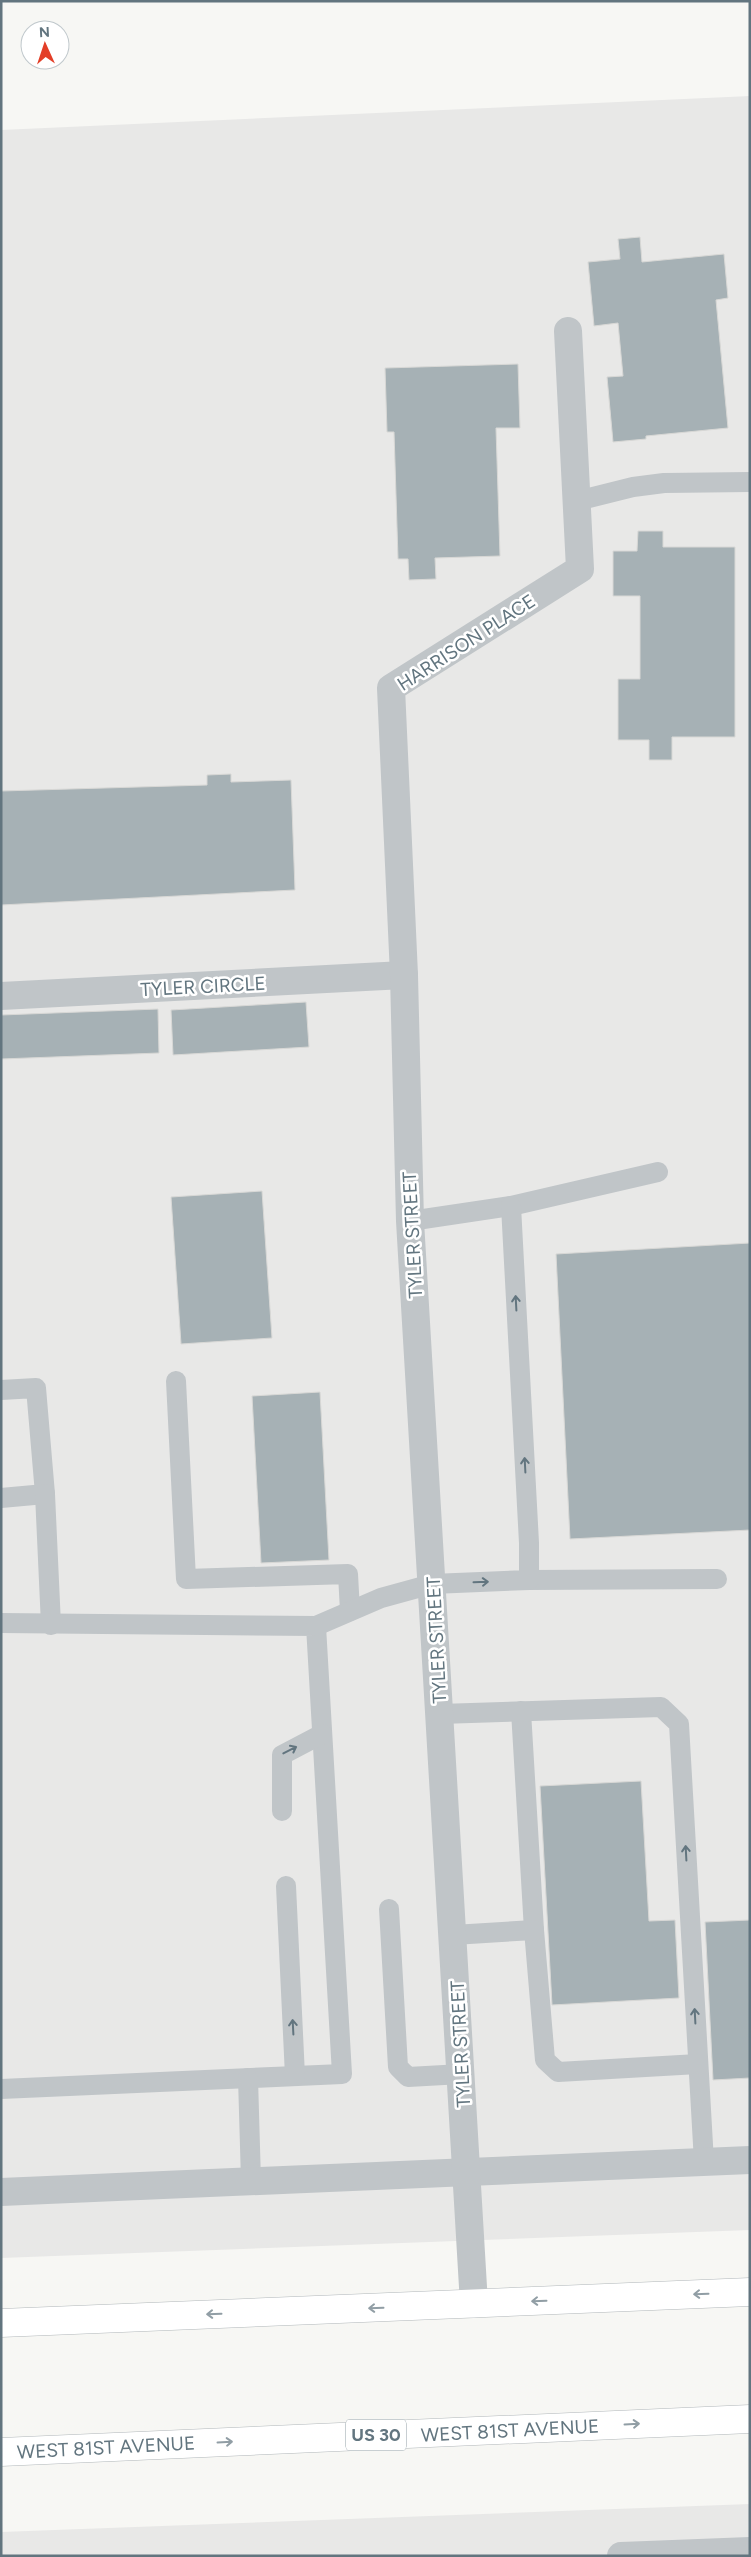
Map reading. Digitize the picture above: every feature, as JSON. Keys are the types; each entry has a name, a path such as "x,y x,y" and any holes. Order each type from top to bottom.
{"main road":[{"path":"1,2323 750,2292"},
{"name":"WEST 81ST AVENUE","path":"1,2452 750,2419"}],"street":[{"name":"HARRISON PLACE","path":"404,975 391,688 580,569 568,331"},
{"name":"TYLER CIRCLE","path":"1,996 404,975"},
{"name":"TYLER STREET","path":"404,975 410,1221 468,2172 474,2304"},
{"path":"1,2192 750,2160"},
{"path":"621,2556 750,2551"}],"lane":[{"path":"577,501 633,487 664,483 750,482"},
{"path":"410,1221 511,1206 658,1172"},
{"path":"511,1206 529,1543 528,1580"},
{"path":"176,1381 186,1579 348,1574 350,1611"},
{"path":"1,1390 36,1388 45,1494 51,1625"},
{"path":"1,1498 45,1494"},
{"path":"1,1623 51,1625 316,1626 381,1598 432,1584 528,1580 717,1580"},
{"path":"1,2089 342,2074 316,1626"},
{"path":"440,1714 661,1707 679,1724 704,2162"},
{"path":"521,1711 534,1930 545,2060 558,2072 698,2064"},
{"path":"282,1811 282,1755 322,1734"},
{"path":"286,1886 295,2076"},
{"path":"389,1909 398,2067 408,2076 462,2074"},
{"path":"453,1935 534,1930"},
{"path":"248,2078 251,2181"}],"shaded area":[{"path":"750,96 750,2230 1,2258 1,130"},
{"path":"750,2504 750,2556 1,2556 1,2532"}],"building":[{"path":"640,237 642,262 724,254 728,298 716,300 728,428 646,436 646,439 613,442 607,377 623,376 618,323 594,326 588,262 620,259 618,239"},
{"path":"518,364 520,428 496,428 500,556 435,558 436,579 409,580 408,559 398,559 394,432 387,432 385,368"},
{"path":"638,531 663,531 663,547 735,547 735,737 672,737 672,760 649,760 649,740 618,740 618,679 640,679 640,596 613,596 613,551 637,551"},
{"path":"231,774 231,782 291,780 295,890 1,905 1,791 207,785 207,775"},
{"path":"306,1002 309,1047 173,1055 171,1010"},
{"path":"158,1009 159,1053 1,1059 1,1015"},
{"path":"262,1191 272,1338 181,1344 171,1197"},
{"path":"750,1243 750,1530 570,1539 556,1254"},
{"path":"320,1392 329,1560 261,1563 252,1396"},
{"path":"641,1781 649,1921 675,1920 679,1998 552,2005 540,1786"},
{"path":"750,1920 750,2078 713,2080 705,1922"}]}
